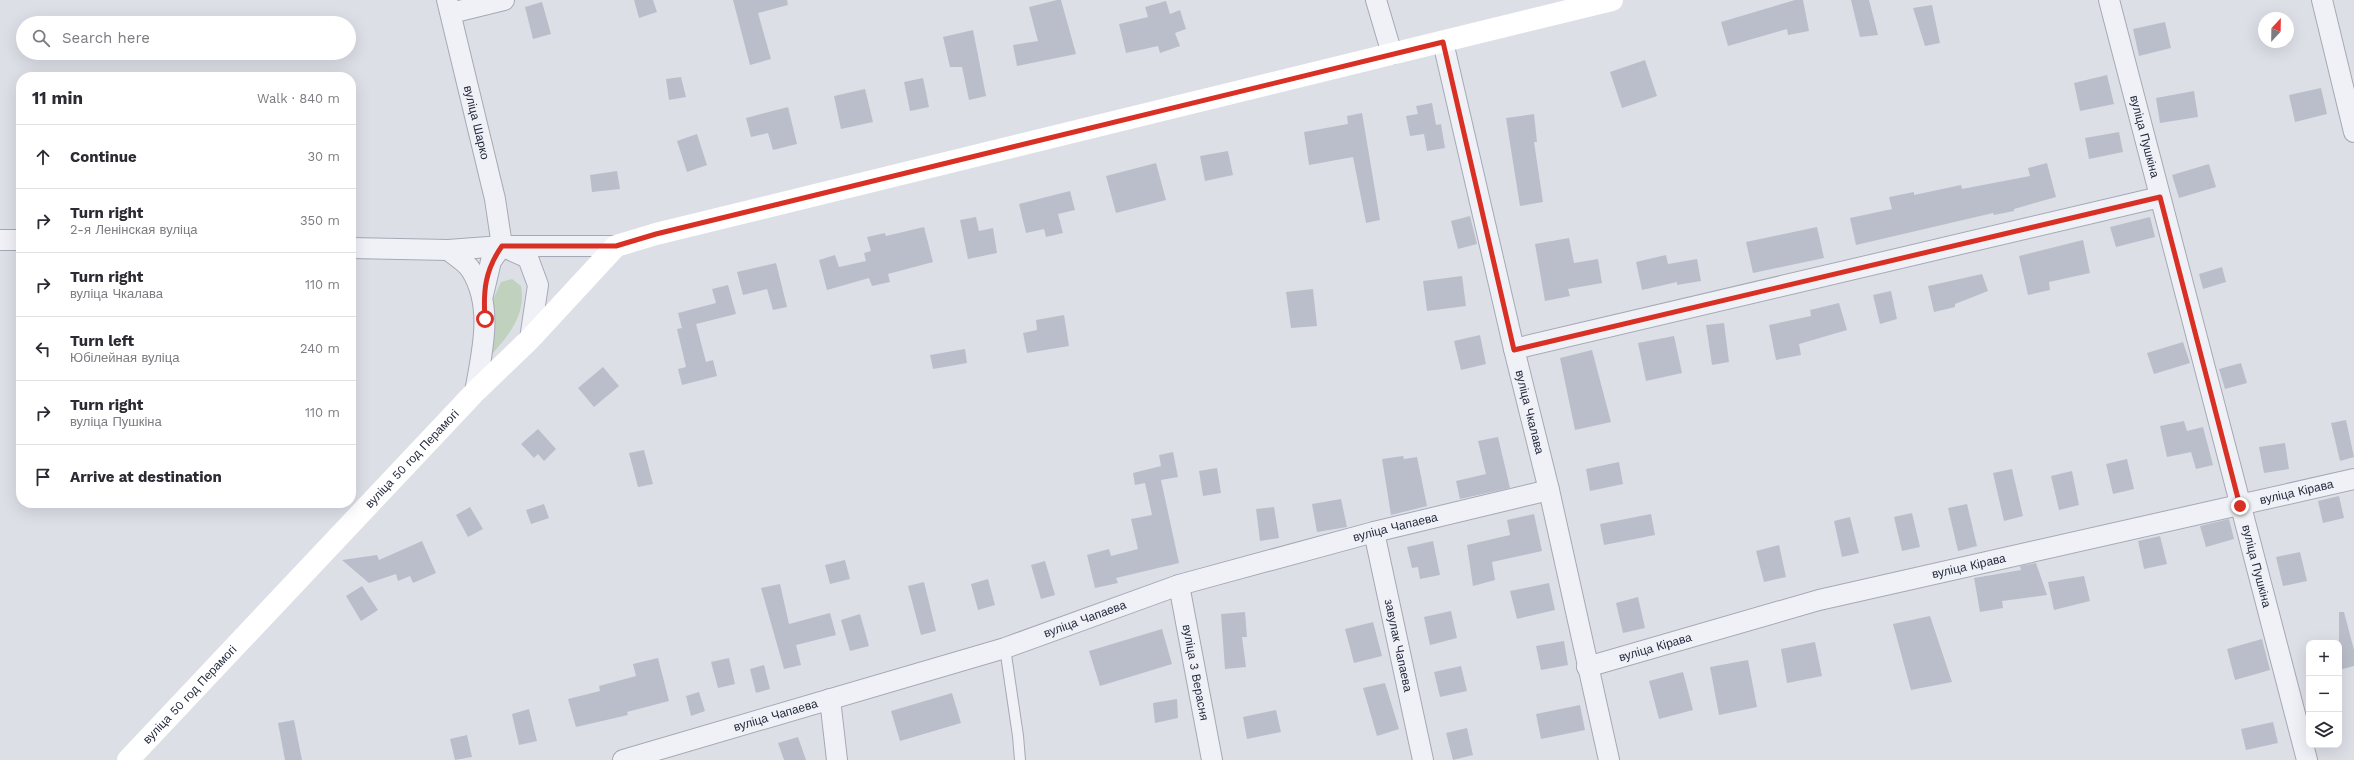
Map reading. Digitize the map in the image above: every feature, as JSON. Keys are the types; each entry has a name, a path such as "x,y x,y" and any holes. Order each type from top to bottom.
{"main road":[{"path":"616,246 656,234 1612,0"},
{"name":"вуліца 50 год Перамогі","path":"128,760 475,392 530,339 616,246"}],"street":[{"path":"449,6 504,0"},
{"path":"1376,0 1392,54"},
{"name":"вуліца Пушкіна","path":"2109,0 2307,760"},
{"path":"2322,0 2354,132"},
{"name":"вуліца Шарко","path":"449,6 495,200 502,246"},
{"name":"вуліца Чкалава","path":"1443,42 1514,350 1549,490 1609,760"},
{"path":"1514,350 2160,197"},
{"path":"0,240 16,240"},
{"path":"475,392 482,350 485,319 483,295 491,261 502,246"},
{"path":"502,246 528,258 538,285 530,339"},
{"path":"356,248 448,250 502,246 616,246"},
{"path":"448,250 470,268 483,295"},
{"name":"вуліца Кірава","path":"1588,667 1819,600 2240,506 2354,478"},
{"name":"вуліца Чапаева","path":"623,760 1005,648 1179,585 1374,532 1549,490"},
{"name":"завулак Чапаева","path":"1374,532 1423,760"},
{"name":"вуліца 3 Верасня","path":"1179,585 1212,760"},
{"path":"830,699 837,760"}],"lane":[{"path":"1005,648 1018,736 1020,760"}],"green space":[{"path":"512,279 521,286 522,298 518,318 507,336 485,362 491,304 501,282"}],"building":[{"path":"634,0 653,0 657,12 639,18"},
{"path":"733,0 787,0 788,5 758,13 771,59 750,65"},
{"path":"1061,0 1076,54 1017,66 1013,45 1038,41 1029,7"},
{"path":"1795,0 1803,0 1809,31 1788,35 1787,29 1728,46 1721,22"},
{"path":"1851,0 1869,0 1878,35 1860,37"},
{"path":"1166,1 1170,14 1180,10 1186,29 1175,33 1180,46 1160,53 1158,46 1126,53 1119,24 1148,17 1145,7"},
{"path":"542,2 551,34 533,39 525,7"},
{"path":"1932,5 1940,43 1925,46 1913,8"},
{"path":"2165,22 2171,48 2139,56 2133,29"},
{"path":"973,30 986,96 969,100 962,67 950,67 943,37"},
{"path":"1645,60 1657,96 1622,108 1610,72"},
{"path":"2107,75 2114,104 2080,111 2074,83"},
{"path":"681,77 686,97 669,100 666,79"},
{"path":"923,78 929,107 910,111 904,82"},
{"path":"2321,88 2327,114 2295,122 2289,95"},
{"path":"865,89 873,122 841,129 834,96"},
{"path":"2194,91 2198,117 2160,123 2156,98"},
{"path":"1432,103 1436,125 1441,124 1445,148 1427,151 1424,134 1410,136 1406,116 1418,114 1416,106"},
{"path":"788,107 797,144 773,150 768,133 751,137 746,118"},
{"path":"1362,113 1380,220 1366,223 1353,157 1309,165 1304,132 1348,124 1347,116"},
{"path":"1534,114 1537,142 1534,142 1543,202 1520,206 1506,118"},
{"path":"2119,132 2123,152 2089,159 2085,138"},
{"path":"697,134 707,165 687,172 677,141"},
{"path":"1228,151 1233,175 1205,181 1200,156"},
{"path":"1156,163 1166,200 1116,213 1106,176"},
{"path":"2047,163 2056,197 2014,209 2014,211 1994,215 1993,213 1856,245 1850,218 1892,209 1889,197 1914,192 1914,195 1961,185 1962,189 2030,176 2028,168"},
{"path":"2209,164 2216,187 2179,198 2172,175"},
{"path":"617,171 620,189 592,192 590,175"},
{"path":"1070,191 1075,210 1058,214 1063,233 1046,237 1044,229 1026,233 1019,204"},
{"path":"1470,216 1477,244 1458,249 1451,221"},
{"path":"976,217 979,231 993,228 997,253 968,259 960,220"},
{"path":"2150,217 2155,237 2116,247 2110,227"},
{"path":"924,227 933,262 888,274 890,282 872,286 869,278 827,290 819,260 835,255 839,267 866,261 864,253 871,251 867,237 885,233 886,236"},
{"path":"1817,227 1824,258 1753,273 1746,242"},
{"path":"1569,238 1574,263 1598,259 1602,283 1568,289 1570,296 1545,301 1535,244"},
{"path":"2083,240 2090,273 2049,282 2050,290 2028,295 2019,256"},
{"path":"1666,255 1668,264 1697,259 1701,281 1677,285 1677,282 1642,290 1636,262"},
{"path":"776,263 787,307 773,310 767,289 743,295 737,272"},
{"path":"2222,267 2226,282 2203,289 2199,274"},
{"path":"1982,274 1988,291 1955,304 1955,307 1934,312 1928,286"},
{"path":"1462,276 1466,306 1427,311 1423,281"},
{"path":"728,285 736,314 696,324 706,362 713,360 717,376 682,385 678,369 686,367 677,329 682,328 678,313 716,303 712,289"},
{"path":"1313,289 1317,326 1291,328 1286,292"},
{"path":"1891,291 1897,319 1880,324 1873,295"},
{"path":"1839,303 1847,330 1799,344 1801,355 1776,360 1769,325 1811,316 1810,310"},
{"path":"1064,315 1069,346 1027,353 1023,333 1037,330 1036,320"},
{"path":"1724,323 1729,362 1712,365 1706,325"},
{"path":"1480,335 1486,364 1461,370 1454,341"},
{"path":"1674,336 1682,373 1646,381 1638,343"},
{"path":"2183,342 2190,363 2154,374 2147,353"},
{"path":"965,349 967,363 933,369 930,355"},
{"path":"1592,350 1611,422 1575,430 1560,358"},
{"path":"2241,363 2247,383 2225,389 2219,369"},
{"path":"603,367 619,386 594,407 578,388"},
{"path":"2346,420 2354,457 2340,461 2331,423"},
{"path":"2184,421 2187,431 2203,427 2213,465 2196,469 2191,452 2167,457 2160,426"},
{"path":"538,429 556,449 544,461 538,454 534,458 521,444"},
{"path":"1498,437 1510,488 1460,499 1456,481 1486,474 1478,441"},
{"path":"2285,443 2289,469 2264,473 2259,447"},
{"path":"644,450 653,484 638,487 629,453"},
{"path":"1173,452 1178,477 1161,480 1179,563 1116,578 1118,583 1095,588 1087,555 1109,549 1111,556 1138,549 1131,519 1152,515 1145,483 1135,485 1133,473 1161,466 1159,455"},
{"path":"1403,456 1404,459 1417,457 1427,506 1391,515 1382,459"},
{"path":"2127,459 2134,489 2113,494 2106,464"},
{"path":"1619,462 1623,484 1590,491 1586,469"},
{"path":"1217,468 1221,493 1203,496 1199,471"},
{"path":"2012,469 2023,516 2004,521 1993,473"},
{"path":"2072,471 2079,505 2059,510 2051,476"},
{"path":"2339,496 2344,518 2323,523 2318,501"},
{"path":"1341,499 1347,527 1317,532 1312,504"},
{"path":"544,504 549,518 531,524 526,510"},
{"path":"1967,504 1977,546 1958,551 1948,508"},
{"path":"470,507 483,529 468,537 456,515"},
{"path":"1274,507 1279,538 1260,541 1256,509"},
{"path":"1912,513 1920,547 1902,551 1894,517"},
{"path":"1534,514 1542,551 1492,562 1495,580 1473,586 1467,545 1510,535 1507,520"},
{"path":"1651,514 1655,535 1604,545 1600,524"},
{"path":"1850,517 1859,553 1842,557 1834,521"},
{"path":"2229,519 2234,539 2206,547 2200,526"},
{"path":"2160,536 2167,564 2144,569 2138,541"},
{"path":"422,541 436,573 413,583 410,576 398,581 396,574 369,583 342,560 377,555 379,560"},
{"path":"1433,541 1440,575 1420,579 1418,567 1412,568 1407,547"},
{"path":"1779,545 1786,577 1764,582 1756,551"},
{"path":"2300,552 2307,581 2283,586 2276,557"},
{"path":"845,560 850,579 830,584 825,565"},
{"path":"1045,561 1055,595 1041,599 1031,565"},
{"path":"2036,563 2047,595 2002,601 2003,608 1980,612 1974,578 2021,570 2020,566"},
{"path":"2084,576 2090,601 2054,610 2048,582"},
{"path":"988,579 995,605 978,610 971,584"},
{"path":"924,582 936,631 921,635 908,586"},
{"path":"1549,583 1555,610 1517,619 1510,591"},
{"path":"780,584 789,624 830,613 836,635 796,645 801,665 784,669 761,588"},
{"path":"362,586 378,610 361,621 346,596"},
{"path":"1638,597 1645,628 1623,633 1616,603"},
{"path":"1451,611 1457,638 1430,645 1424,617"},
{"path":"1245,612 1247,637 1242,637 1246,667 1225,669 1221,614"},
{"path":"2339,612 2344,612 2354,650 2354,666 2342,669 2342,640 2339,640"},
{"path":"860,614 869,646 850,651 841,620"},
{"path":"1930,616 1952,682 1911,690 1893,624"},
{"path":"1373,622 1382,656 1354,663 1345,629"},
{"path":"1162,629 1172,664 1100,686 1089,651"},
{"path":"2262,639 2270,670 2235,680 2227,649"},
{"path":"1564,641 1568,665 1541,670 1536,646"},
{"path":"1815,642 1822,676 1787,683 1781,649"},
{"path":"658,658 669,701 627,712 628,715 576,727 568,699 600,691 599,686 636,676 633,664"},
{"path":"729,658 735,684 718,688 711,662"},
{"path":"1748,660 1757,707 1719,715 1710,667"},
{"path":"764,665 770,689 756,693 750,669"},
{"path":"1461,666 1467,691 1440,697 1434,672"},
{"path":"1683,672 1693,710 1659,719 1649,681"},
{"path":"1385,683 1399,729 1377,736 1363,688"},
{"path":"699,692 705,711 691,716 686,696"},
{"path":"952,693 961,723 900,741 891,711"},
{"path":"1177,699 1178,718 1155,723 1153,703"},
{"path":"1580,705 1585,730 1541,739 1536,714"},
{"path":"529,709 537,741 519,745 512,714"},
{"path":"1276,710 1281,732 1247,739 1243,717"},
{"path":"294,720 302,760 285,760 278,723"},
{"path":"2273,722 2278,743 2246,750 2241,729"},
{"path":"1467,728 1473,755 1453,760 1446,733"},
{"path":"467,735 472,757 455,760 450,739"},
{"path":"798,737 806,760 784,760 778,743"}],"route":[{"path":"485,319 483,295 491,261 502,246 616,246 656,234 1443,42 1451,71 1514,350 2160,197 2240,506"}]}
